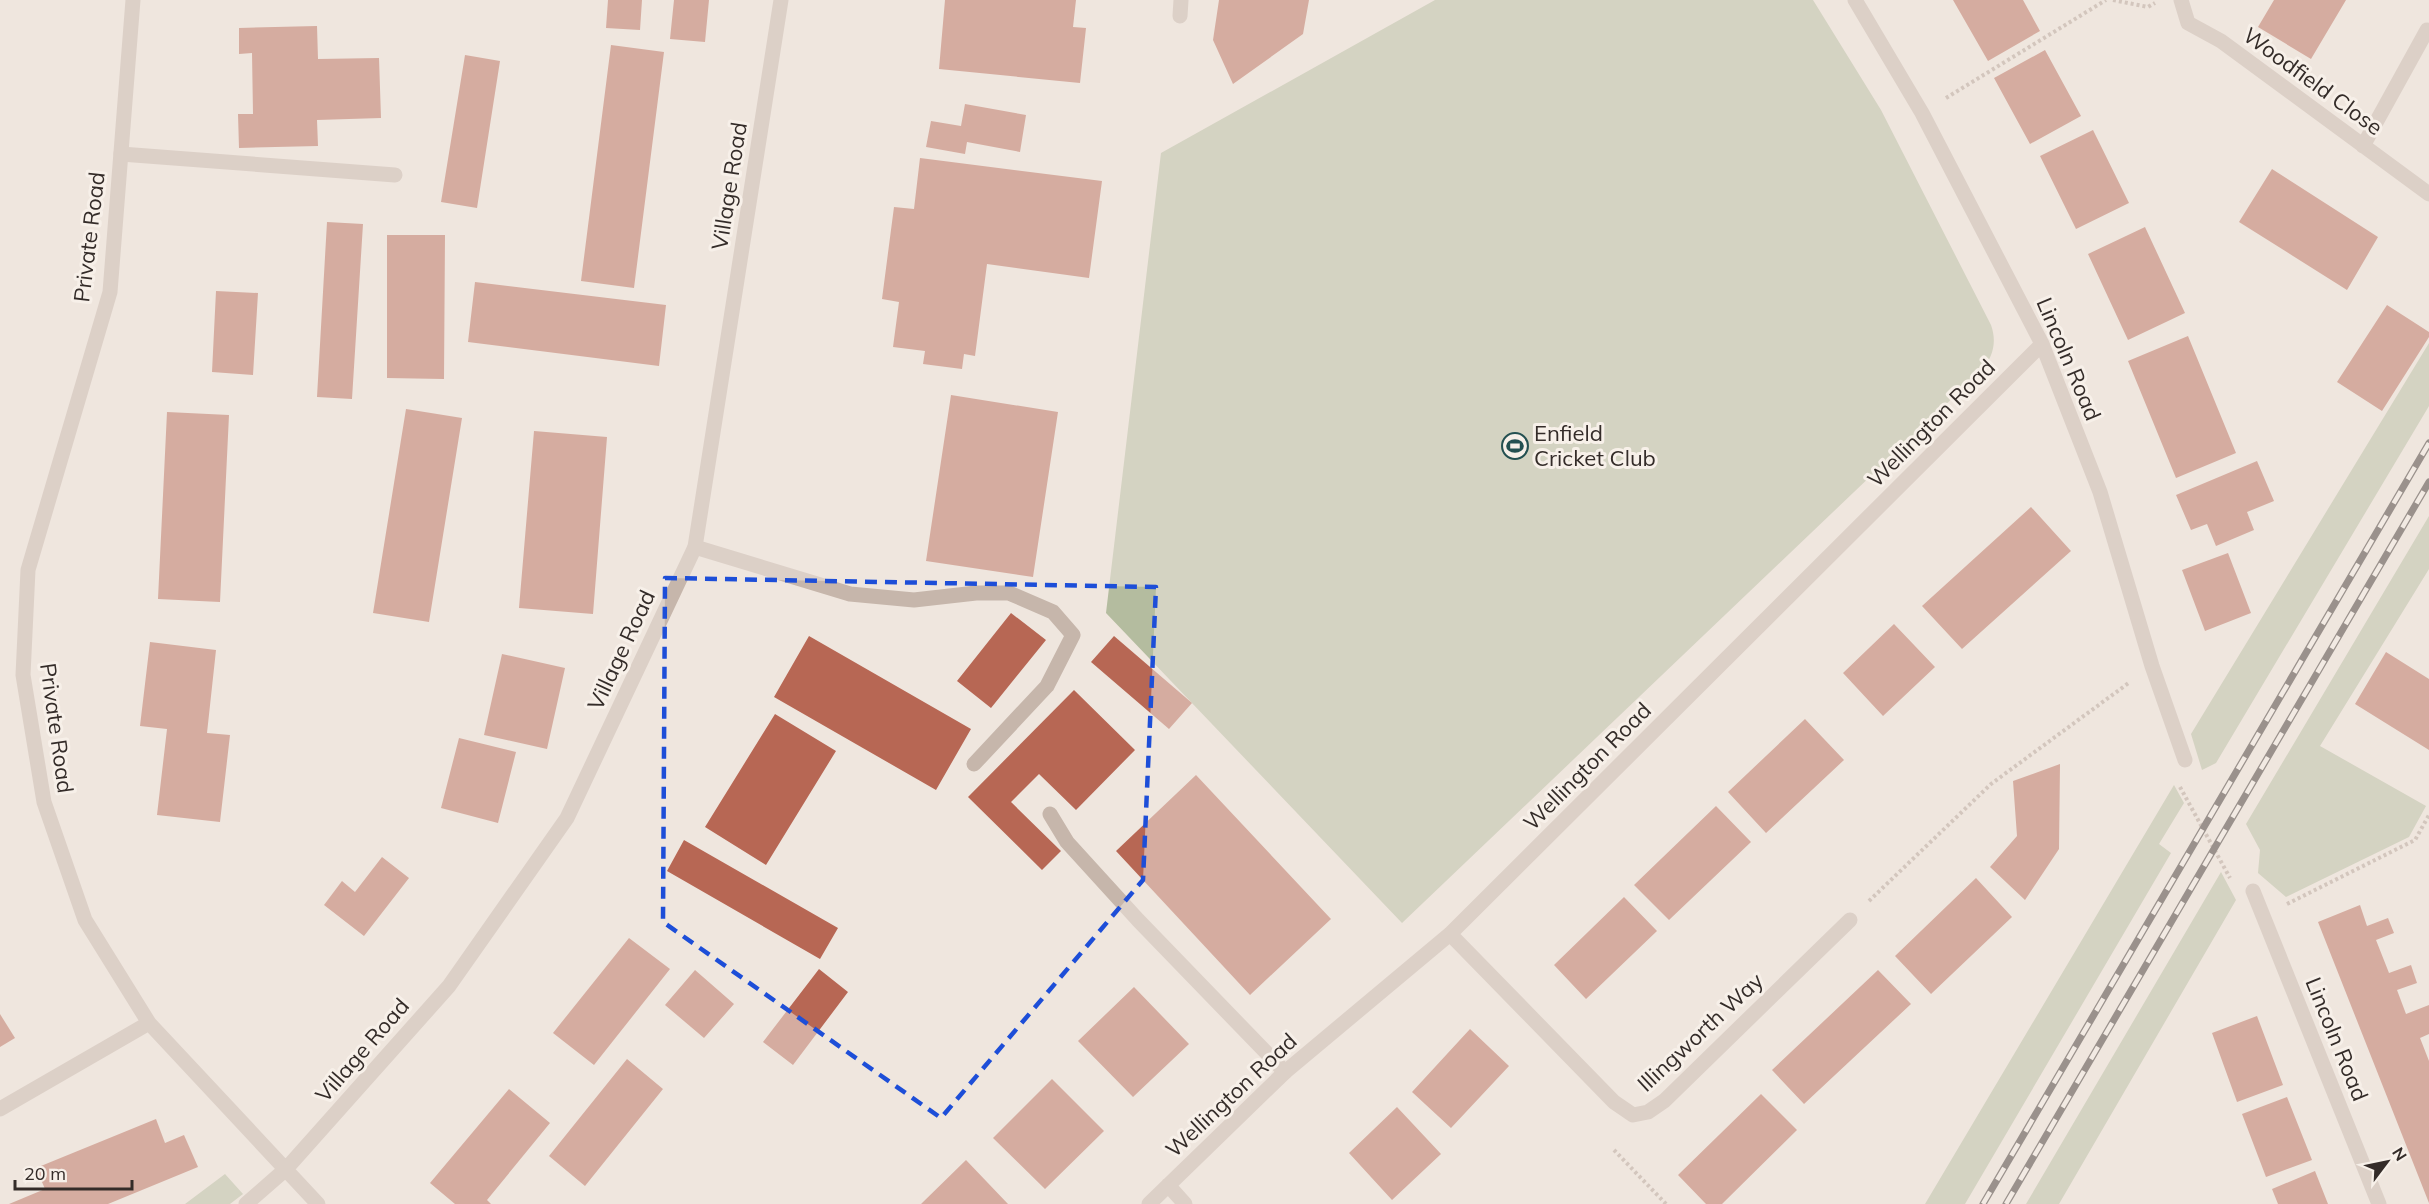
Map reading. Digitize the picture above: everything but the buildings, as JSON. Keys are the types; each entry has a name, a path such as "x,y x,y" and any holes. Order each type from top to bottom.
{"street":[{"name":"Private Road","path":"134,0 110,292 28,570 24,675 44,802 85,920 149,1023 318,1204"},
{"name":"Village Road","path":"246,1204 286,1169 449,986 567,818 695,547 782,0"},
{"path":"1180,16 1181,0"},
{"name":"Lincoln Road","path":"1855,0 1922,112 2043,344 2100,492 2152,666 2185,760"},
{"name":"Woodfield Close","path":"2181,0 2188,23 2221,41 2429,194"},
{"path":"2363,146 2427,30 2429,31"},
{"path":"121,154 395,175"},
{"name":"Wellington Road","path":"1149,1204 1285,1072 1450,934 2043,344"},
{"path":"695,547 850,594 914,600 976,593 1009,593 1053,612 1073,635 1047,686 974,764"},
{"path":"1050,814 1067,842 1138,920 1285,1072"},
{"name":"Lincoln Road","path":"2253,891 2379,1204"},
{"name":"Illingworth Way","path":"1450,934 1614,1102 1633,1115 1648,1112 1664,1101 1850,920"},
{"path":"0,1109 149,1023"},
{"path":"1168,1185 1185,1204"}],"path":[{"path":"1922,112 2106,0"},
{"path":"2113,0 2148,7 2161,0"},
{"path":"1850,920 1991,784 2152,666"},
{"path":"2178,782 2234,885"},
{"path":"2265,916 2415,840 2429,815"},
{"path":"1614,1150 1666,1204"}],"highlighted area":[{"path":"665,578 1156,587 1143,880 941,1118 663,922"}],"green space":[{"name":"Enfield Cricket Club","path":"1435,0 1813,0 1881,110 1991,325 1994,343 1992,354 1983,369 1402,923 1106,613 1161,153"},
{"path":"2429,343 2429,406 2216,763 2202,770 2191,734"},
{"path":"2429,516 2429,569 2320,746 2426,806 2409,837 2286,897 2258,873 2260,850 2246,824"},
{"path":"2174,785 2184,803 2159,844 2171,853 1965,1204 1925,1204"},
{"path":"2221,872 2236,900 2059,1204 2026,1204"},
{"path":"225,1174 243,1194 230,1204 185,1204"}],"railway":[{"path":"1983,1204 2429,443"},
{"path":"2006,1204 2429,482"}],"place":[{"name":"Enfield Cricket Club","path":"1515,446"}]}
